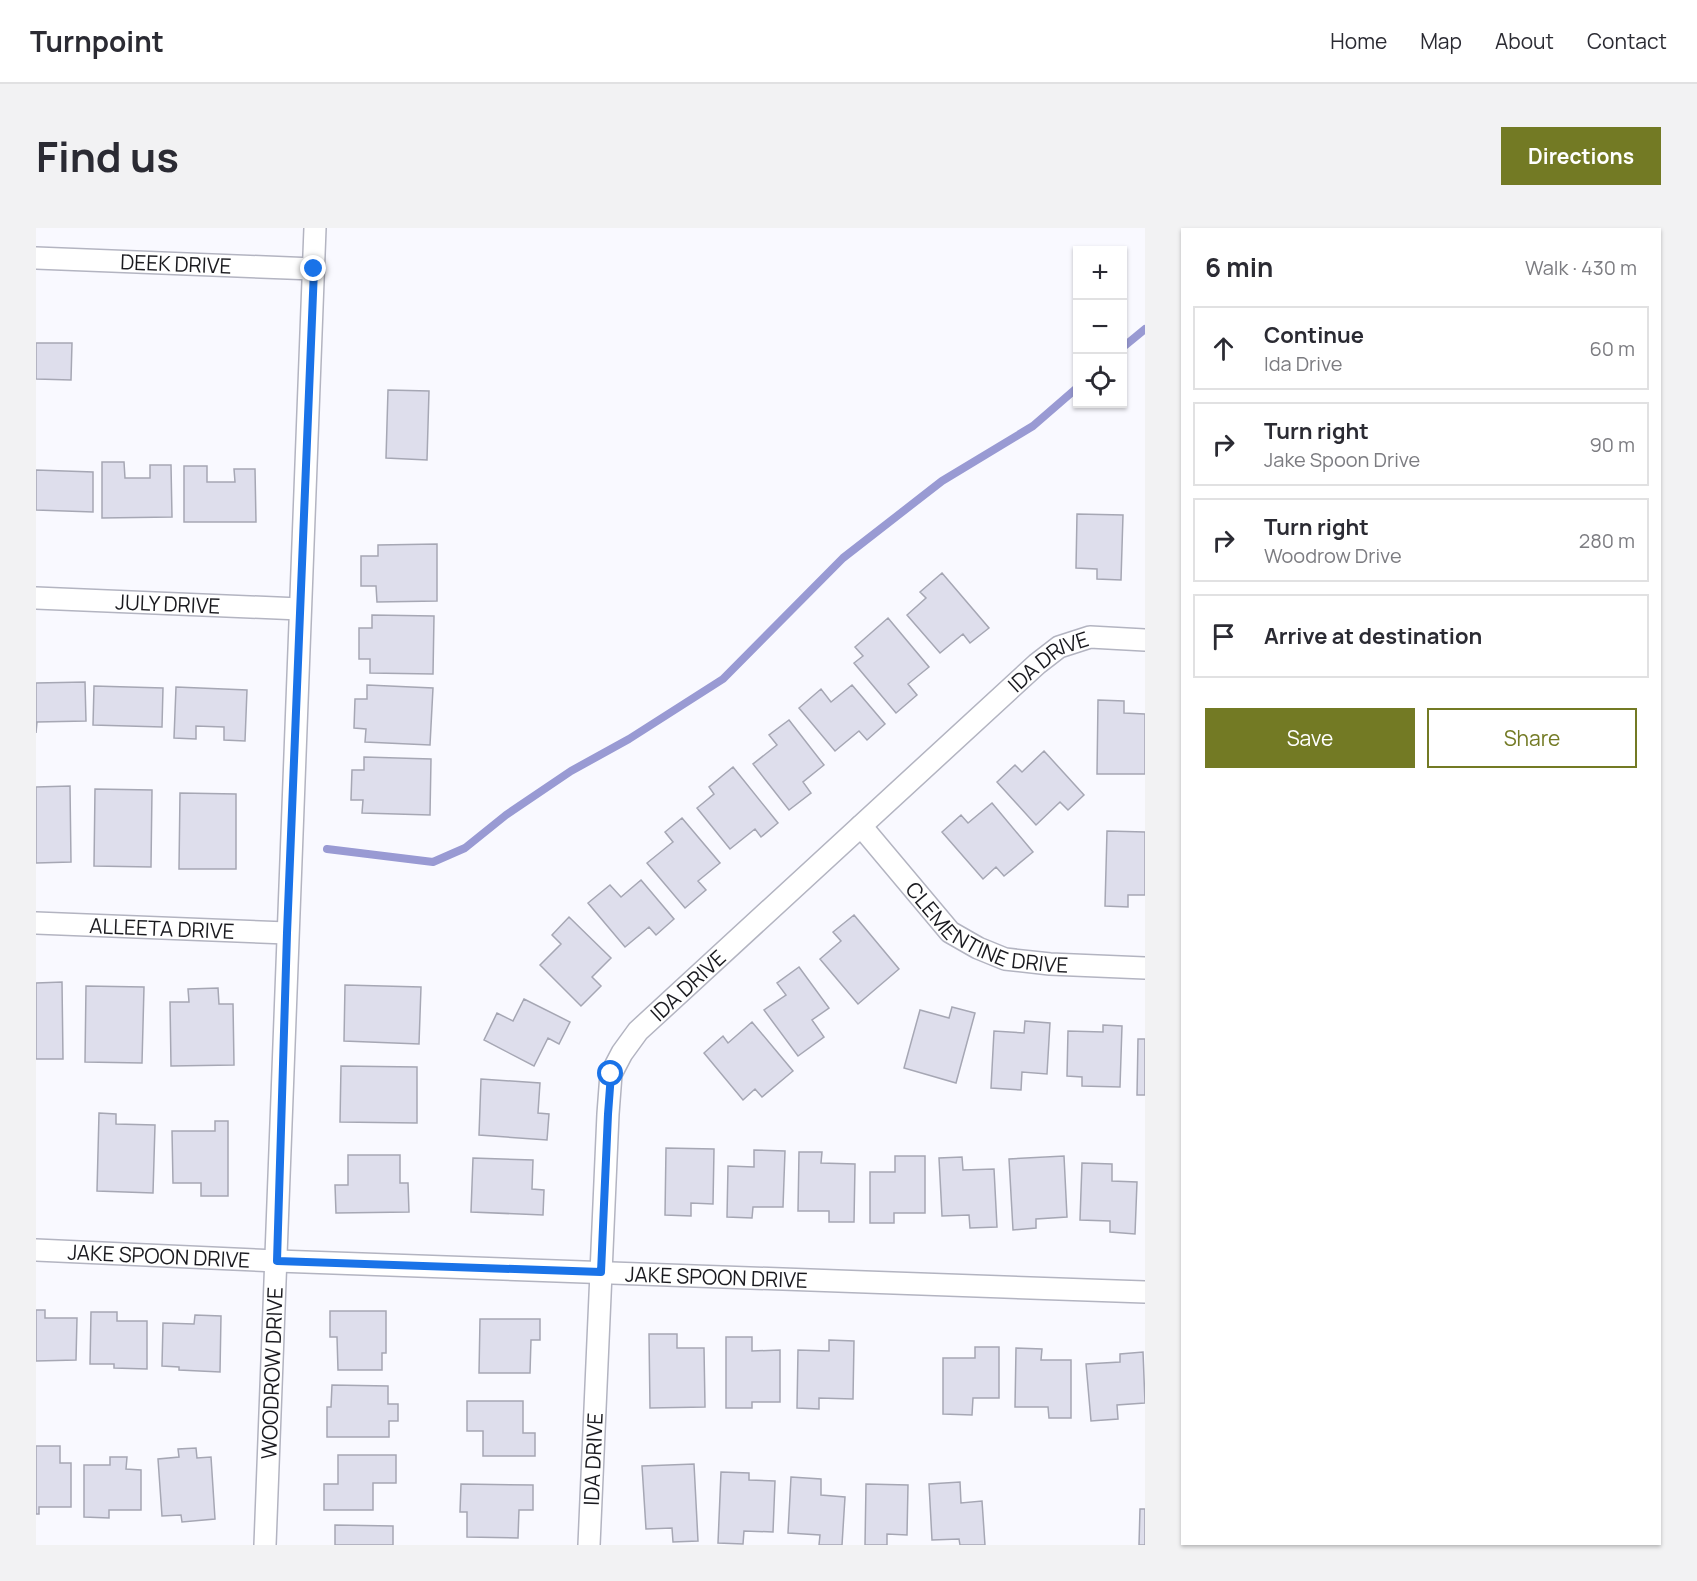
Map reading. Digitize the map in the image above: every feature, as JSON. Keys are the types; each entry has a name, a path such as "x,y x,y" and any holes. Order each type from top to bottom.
{"street":[{"name":"WOODROW DRIVE","path":"265,1545 315,228"},
{"name":"DEEK DRIVE","path":"36,258 314,269"},
{"name":"JULY DRIVE","path":"36,598 300,609"},
{"name":"IDA DRIVE","path":"589,1545 608,1114 611,1074 622,1053 638,1031 1037,664 1059,647 1090,637 1145,640"},
{"name":"CLEMENTINE DRIVE","path":"861,826 950,932 978,948 1005,959 1050,964 1145,968"},
{"name":"ALLEETA DRIVE","path":"36,923 287,933"},
{"name":"JAKE SPOON DRIVE","path":"36,1250 277,1261 1145,1292"}],"building":[{"path":"36,343 72,343 71,380 36,379"},
{"path":"388,390 429,391 427,460 386,458"},
{"path":"102,462 124,462 125,478 150,478 150,465 171,465 172,517 102,518"},
{"path":"184,466 207,466 207,482 235,482 234,469 255,469 256,522 184,522"},
{"path":"36,470 93,472 93,512 36,510"},
{"path":"1077,514 1123,515 1121,580 1097,579 1097,569 1076,568"},
{"path":"437,544 437,601 377,602 376,586 361,586 361,556 378,556 378,545"},
{"path":"942,573 989,628 970,643 963,634 940,653 907,615 926,598 920,592"},
{"path":"372,615 434,616 433,674 370,673 370,659 359,659 359,628 372,628"},
{"path":"888,618 929,667 908,684 917,695 896,713 854,663 863,656 855,647"},
{"path":"85,682 86,721 37,722 36,733 36,683"},
{"path":"367,685 433,688 430,745 365,742 366,729 354,728 355,699 367,699"},
{"path":"852,685 885,724 867,740 859,731 835,751 799,708 821,689 831,702"},
{"path":"94,686 163,688 162,727 93,725"},
{"path":"176,687 247,690 245,741 224,740 224,727 196,726 196,739 174,738"},
{"path":"1098,700 1124,701 1124,713 1145,714 1145,774 1097,774"},
{"path":"789,720 824,765 803,782 811,793 789,810 753,764 777,745 769,735"},
{"path":"1044,751 1084,795 1068,810 1060,802 1036,825 997,782 1015,765 1022,772"},
{"path":"364,757 431,759 430,815 362,813 363,800 351,800 352,770 364,770"},
{"path":"733,767 778,823 761,837 755,829 730,849 697,808 714,794 709,787"},
{"path":"70,786 71,862 36,863 36,787"},
{"path":"95,789 152,790 151,867 94,866"},
{"path":"180,793 236,794 236,869 179,869"},
{"path":"992,803 1033,852 1004,876 996,867 983,879 942,832 961,815 968,823"},
{"path":"682,818 720,863 698,881 706,890 685,908 647,863 673,842 665,832"},
{"path":"1107,831 1145,832 1145,895 1128,895 1128,907 1105,906"},
{"path":"641,880 674,919 656,935 649,927 625,947 588,903 610,885 621,897"},
{"path":"854,915 899,969 858,1004 820,959 841,941 833,932"},
{"path":"569,917 611,958 592,977 601,986 581,1006 540,965 561,944 552,935"},
{"path":"799,967 829,1008 812,1020 824,1037 798,1056 764,1010 786,995 777,983"},
{"path":"62,982 63,1059 36,1059 36,983"},
{"path":"345,985 421,987 419,1044 344,1041"},
{"path":"86,986 144,987 142,1063 85,1062"},
{"path":"218,988 219,1004 233,1004 234,1065 171,1066 170,1002 189,1002 188,989"},
{"path":"524,999 570,1022 559,1044 548,1038 534,1066 484,1040 497,1013 513,1021"},
{"path":"952,1007 975,1013 956,1083 904,1068 920,1010 949,1018"},
{"path":"1025,1021 1050,1023 1047,1074 1022,1072 1021,1090 991,1088 994,1031 1024,1033"},
{"path":"752,1022 793,1071 762,1097 755,1089 743,1100 704,1053 723,1036 728,1043"},
{"path":"1103,1025 1122,1026 1120,1087 1082,1086 1082,1077 1067,1076 1068,1031 1103,1032"},
{"path":"1138,1039 1145,1039 1145,1095 1137,1095"},
{"path":"341,1066 417,1067 417,1123 340,1122"},
{"path":"481,1079 540,1083 538,1113 549,1114 547,1140 479,1135"},
{"path":"99,1113 116,1114 116,1124 155,1125 153,1193 97,1191"},
{"path":"215,1121 228,1121 228,1196 201,1196 201,1183 173,1183 172,1131 215,1131"},
{"path":"666,1148 714,1149 713,1204 691,1203 691,1216 665,1215"},
{"path":"754,1150 785,1151 783,1207 753,1207 752,1218 727,1217 728,1166 754,1167"},
{"path":"799,1152 822,1152 821,1163 855,1164 854,1222 829,1222 829,1211 798,1211"},
{"path":"348,1155 400,1155 400,1183 408,1183 409,1212 336,1213 335,1185 348,1185"},
{"path":"895,1156 925,1156 925,1213 894,1213 894,1223 870,1223 870,1172 895,1172"},
{"path":"1064,1156 1067,1217 1036,1219 1036,1228 1013,1230 1009,1159"},
{"path":"962,1157 963,1170 994,1169 997,1227 970,1228 969,1215 942,1216 939,1158"},
{"path":"473,1158 533,1160 532,1189 544,1190 543,1215 471,1212"},
{"path":"1082,1163 1112,1164 1112,1181 1137,1182 1135,1234 1110,1232 1110,1221 1080,1220"},
{"path":"36,1310 45,1310 45,1318 77,1318 76,1360 36,1361"},
{"path":"330,1311 386,1311 386,1353 382,1353 382,1370 338,1370 337,1337 330,1337"},
{"path":"91,1312 117,1312 117,1321 147,1321 147,1369 114,1368 114,1364 90,1364"},
{"path":"195,1315 221,1316 220,1372 179,1370 179,1367 162,1366 163,1323 194,1324"},
{"path":"480,1319 540,1319 540,1340 531,1340 530,1373 479,1373"},
{"path":"649,1334 677,1334 677,1348 704,1348 705,1407 650,1408"},
{"path":"726,1337 752,1337 752,1351 780,1350 780,1402 752,1402 752,1408 726,1408"},
{"path":"829,1340 854,1341 853,1399 819,1398 819,1409 797,1408 798,1350 829,1351"},
{"path":"975,1347 999,1347 999,1398 973,1398 972,1415 943,1414 943,1358 975,1358"},
{"path":"1016,1348 1042,1349 1041,1360 1071,1360 1071,1418 1049,1418 1048,1407 1015,1407"},
{"path":"1143,1352 1145,1403 1117,1405 1118,1419 1091,1421 1086,1364 1120,1362 1120,1354"},
{"path":"332,1385 388,1386 388,1404 398,1404 398,1421 389,1421 389,1437 327,1437 327,1407 331,1407"},
{"path":"467,1401 523,1401 523,1433 535,1433 535,1456 483,1456 483,1431 467,1431"},
{"path":"36,1446 60,1446 60,1463 71,1463 71,1507 39,1507 39,1514 36,1514"},
{"path":"196,1448 197,1458 211,1457 215,1519 182,1522 181,1515 162,1516 158,1459 179,1457 178,1449"},
{"path":"338,1455 396,1455 396,1483 373,1483 373,1510 324,1510 324,1484 338,1484"},
{"path":"110,1457 127,1457 126,1469 141,1470 141,1510 109,1510 109,1518 84,1517 84,1465 110,1465"},
{"path":"694,1464 698,1541 673,1542 672,1528 646,1529 642,1466"},
{"path":"721,1472 749,1473 749,1480 775,1481 773,1532 744,1531 743,1544 718,1543"},
{"path":"791,1477 821,1479 821,1495 845,1497 842,1545 819,1545 820,1535 788,1533"},
{"path":"960,1482 961,1503 982,1501 985,1545 960,1545 959,1539 932,1540 929,1484"},
{"path":"461,1484 533,1485 533,1510 519,1510 518,1538 467,1537 467,1512 460,1512"},
{"path":"866,1484 908,1485 907,1535 887,1534 887,1545 865,1545"},
{"path":"1140,1509 1145,1509 1145,1545 1139,1545"},
{"path":"335,1525 393,1526 393,1545 335,1545"}],"waterway":[{"path":"1127,344 1145,329"},
{"path":"327,849 433,862 465,848 506,815 571,771 629,739 723,679 843,558 942,481 1033,426 1073,391"}],"route":[{"path":"314,269 287,933 277,1261 601,1272 611,1074"}]}
